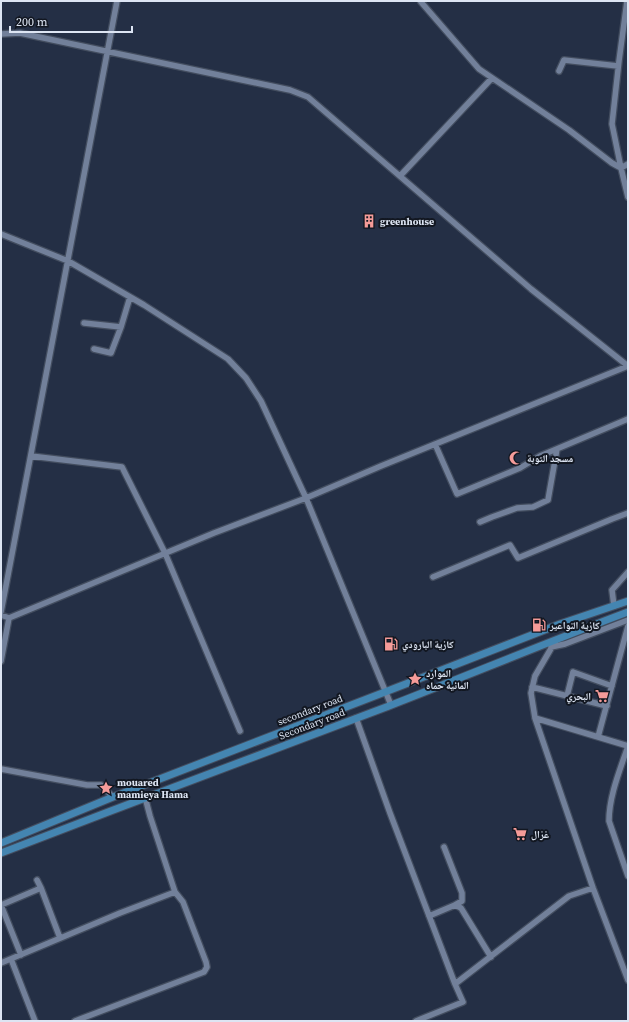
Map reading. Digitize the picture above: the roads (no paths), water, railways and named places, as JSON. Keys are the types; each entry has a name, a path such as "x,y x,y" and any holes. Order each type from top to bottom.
{"main road":[{"name":"secondary road","path":"1,843 113,797 560,624 628,601"},
{"name":"Secondary road","path":"1,853 145,797 391,705 628,612"}],"street":[{"path":"9,618 1,613 117,1"},
{"path":"627,1 612,124 628,197"},
{"path":"421,2 479,69 569,130 612,163 621,168"},
{"path":"1,34 20,33 290,90 308,97 531,289 628,366 306,498 214,533 9,618"},
{"path":"559,71 564,60 618,66"},
{"path":"400,176 492,78"},
{"path":"621,168 628,164"},
{"path":"1,234 68,261 130,297 228,359 246,378 261,401 306,498 391,705"},
{"path":"94,349 111,353 130,297"},
{"path":"84,323 121,327"},
{"path":"435,444 457,494 520,468 540,456 628,418"},
{"path":"480,522 492,516 517,508 533,507 548,500 557,449"},
{"path":"31,456 122,467 165,553 240,731"},
{"path":"433,577 510,545 518,558 628,513"},
{"path":"614,606 612,590 628,572"},
{"path":"1,661 9,618"},
{"path":"551,647 565,644 628,620"},
{"path":"598,737 628,626"},
{"path":"556,639 535,676 532,687 531,693 535,718 594,888 628,980"},
{"path":"567,696 573,672 612,686"},
{"path":"532,687 607,706"},
{"path":"356,718 390,813 463,1002 416,1021"},
{"path":"535,718 628,746 609,812 609,821 628,876"},
{"path":"1,769 87,785 101,785 113,797"},
{"path":"75,1021 204,972 207,967 183,902 175,892 145,797"},
{"path":"429,916 462,901 462,894 444,846"},
{"path":"37,880 60,938"},
{"path":"20,955 1,905 41,888"},
{"path":"455,984 569,896 594,888"},
{"path":"1,963 120,913 175,892"},
{"path":"455,905 461,908 491,957"},
{"path":"12,959 35,1021"}],"place":[{"name":"greenhouse","path":"369,221"},
{"name":"مسجد التوبة","path":"516,458"},
{"name":"كازية النواعير","path":"539,625"},
{"name":"كازية البارودي","path":"391,644"},
{"name":"الموارد المائية حماه","path":"415,679"},
{"name":"البحري","path":"602,696"},
{"name":"mouared mamieya Hama","path":"106,788"},
{"name":"غزال","path":"520,834"}]}
